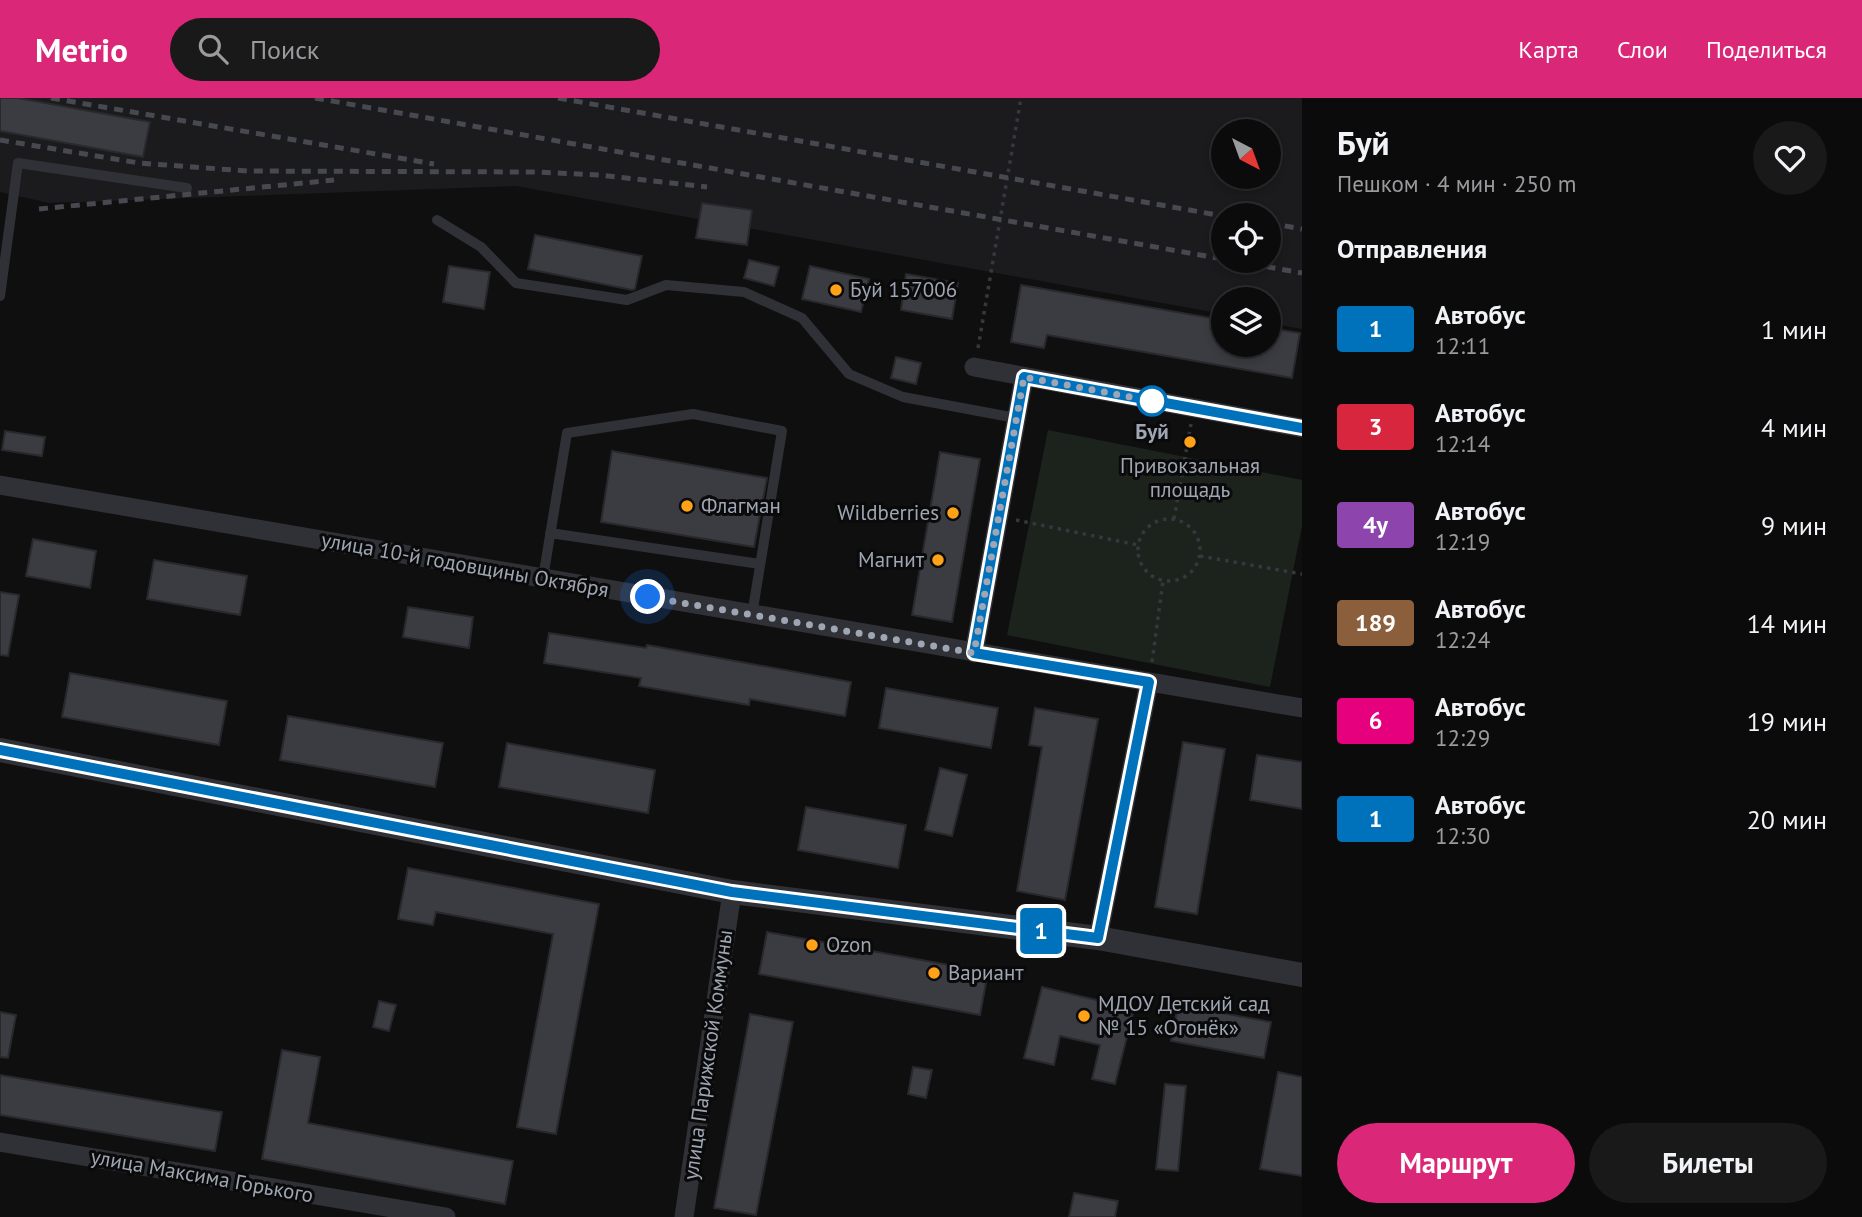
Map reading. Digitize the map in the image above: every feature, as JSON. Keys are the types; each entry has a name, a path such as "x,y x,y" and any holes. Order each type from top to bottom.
{"street":[{"path":"974,367 1302,428"},
{"path":"974,653 1024,377"},
{"name":"улица 10-й годовщины Октября","path":"0,485 1302,708"},
{"path":"1098,938 1149,682"},
{"path":"0,750 732,892 1098,938 1302,975"},
{"name":"улица Парижской Коммуны","path":"684,1217 732,892"},
{"name":"улица Максима Горького","path":"0,1142 446,1217"}],"lane":[{"path":"0,296 18,163 187,188"},
{"path":"437,220 481,247 516,283 627,300 666,285 744,292 802,318 849,374 903,397 1016,418"},
{"path":"543,579 567,433 693,414 782,431 752,615"},
{"path":"550,533 760,564"}],"path":[{"path":"981,328 1021,98"},
{"path":"1174,519 1194,408"},
{"path":"999,517 1138,545"},
{"path":"1162,519 1174,519 1195,532 1200,555 1187,576 1175,581 1163,581 1152,577 1143,568 1138,557 1138,545 1142,533 1151,524 1162,519"},
{"path":"1200,555 1302,573"},
{"path":"1149,682 1163,581"}],"shaded area":[{"path":"0,98 1302,98 1302,329 1281,325 1281,287 1211,287 1211,312 516,186 49,203 0,192"},
{"path":"1048,430 1302,480 1302,526 1270,687 1007,635"}],"building":[{"path":"0,98 18,98 150,122 143,157 0,131"},
{"path":"702,203 752,210 747,245 696,238"},
{"path":"535,235 642,256 635,289 528,269"},
{"path":"749,260 779,267 774,286 744,278"},
{"path":"449,266 490,272 484,309 443,302"},
{"path":"810,266 869,279 861,312 802,299"},
{"path":"906,274 958,283 952,319 901,310"},
{"name":"Буй","path":"1021,285 1211,318 1211,357 1281,357 1281,330 1300,333 1292,378 1047,335 1044,348 1011,342"},
{"path":"896,357 921,363 916,384 891,378"},
{"path":"5,431 45,437 42,456 2,450"},
{"path":"612,451 767,478 754,547 601,522"},
{"path":"940,452 980,459 952,622 912,615"},
{"path":"33,539 96,551 90,588 26,576"},
{"path":"154,560 247,576 240,615 147,599"},
{"path":"0,592 19,595 8,656 0,655"},
{"path":"408,607 473,617 469,648 403,637"},
{"path":"549,633 646,648 647,645 851,682 845,716 750,699 749,705 639,686 641,678 544,663"},
{"path":"70,673 227,701 219,745 62,717"},
{"path":"886,688 998,708 991,748 879,728"},
{"path":"1035,708 1098,719 1065,900 1017,891 1042,747 1029,745"},
{"path":"288,716 443,743 435,787 280,760"},
{"path":"1183,742 1225,749 1197,914 1155,907"},
{"path":"507,743 655,770 648,813 499,787"},
{"path":"1257,755 1302,762 1302,809 1250,800"},
{"path":"940,768 967,775 952,836 925,830"},
{"path":"806,807 906,825 898,868 798,850"},
{"path":"408,868 599,904 556,1134 517,1127 553,934 436,912 433,925 398,919"},
{"path":"767,932 988,972 980,1015 759,974"},
{"path":"1042,987 1134,1009 1115,1084 1092,1079 1100,1045 1060,1036 1054,1065 1024,1058"},
{"path":"379,1001 396,1005 389,1031 373,1027"},
{"path":"1178,1005 1271,1022 1264,1058 1171,1041"},
{"path":"0,1012 16,1015 8,1058 0,1057"},
{"path":"750,1014 793,1022 756,1215 714,1208"},
{"path":"282,1050 320,1057 308,1123 513,1161 505,1204 262,1159"},
{"path":"913,1067 932,1070 926,1098 908,1094"},
{"path":"1278,1072 1302,1077 1302,1176 1260,1169"},
{"path":"0,1075 222,1112 215,1151 0,1115"},
{"path":"1165,1084 1186,1086 1178,1171 1156,1169"},
{"path":"1074,1193 1118,1201 1115,1217 1069,1217"}],"railway":[{"path":"51,98 434,164"},
{"path":"315,98 1211,257"},
{"path":"558,98 1211,214"},
{"path":"0,140 139,163 247,171 536,172 598,175 707,187"},
{"path":"39,209 334,180"},
{"path":"1281,225 1302,229"},
{"path":"1281,269 1302,273"}],"bus line":[{"name":"1","path":"0,750 732,892 1098,938 1149,682 974,653 1024,377 1302,428"}],"place":[{"name":"Буй 157006","path":"836,290"},
{"name":"Буй","path":"1152,401"},
{"name":"Привокзальная площадь","path":"1190,442"},
{"name":"Флагман","path":"687,506"},
{"name":"Wildberries","path":"953,513"},
{"name":"Магнит","path":"938,560"},
{"name":"Ozon","path":"812,945"},
{"name":"Вариант","path":"934,973"},
{"name":"МДОУ Детский сад № 15 «Огонёк»","path":"1084,1016"}],"route":[{"path":"648,597 974,653 1024,377 1152,401"}]}
